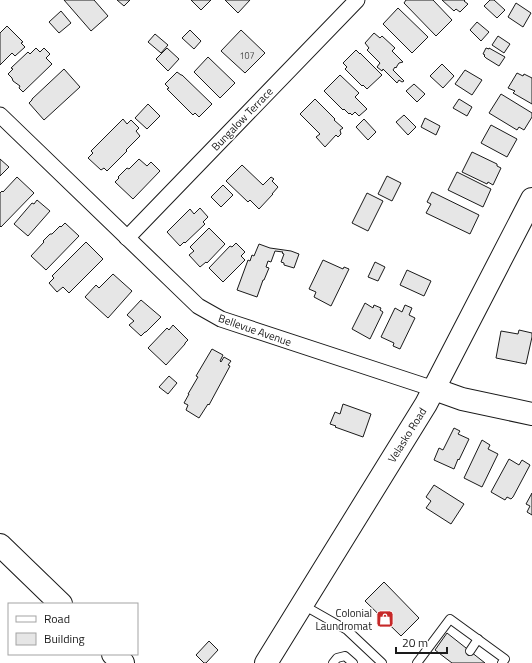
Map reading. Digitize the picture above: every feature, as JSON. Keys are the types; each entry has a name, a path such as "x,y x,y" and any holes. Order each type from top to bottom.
{"street":[{"name":"Bungalow Terrace","path":"127,238 357,0"},
{"name":"Bellevue Avenue","path":"0,115 198,306 221,319 462,398 532,414"},
{"name":"Velasko Road","path":"266,663 426,404 532,199"},
{"path":"0,545 60,603"},
{"path":"114,655 123,663"}],"lane":[{"path":"302,604 347,630 382,663"},
{"path":"417,663 450,619 505,659 502,663"},
{"path":"470,651 478,639"},
{"path":"333,663 338,658 345,656 353,663"}],"building":[{"path":"64,0 94,0 108,16 91,31"},
{"path":"117,0 130,0 124,6"},
{"path":"191,0 211,0 201,10"},
{"path":"225,0 250,0 238,13"},
{"path":"406,0 433,0 452,20 436,36 404,3"},
{"path":"442,0 465,0 464,1 468,4 460,12 456,9 454,11"},
{"path":"490,0 494,0 505,10 497,18 484,6"},
{"path":"516,3 531,13 523,27 508,17"},
{"path":"398,8 428,37 412,53 383,24"},
{"path":"61,11 71,23 59,33 49,22"},
{"path":"477,22 489,32 481,41 470,30"},
{"path":"7,26 23,42 21,43 25,47 15,56 12,53 0,65 0,33"},
{"path":"190,30 201,41 194,49 182,38"},
{"path":"241,30 265,53 245,73 221,51"},
{"path":"374,33 380,38 382,36 395,48 392,51 403,62 399,63 393,70 404,81 402,82 399,80 397,83 383,69 382,71 377,67 380,63 367,50 369,48 365,43"},
{"path":"155,34 168,45 161,53 148,42"},
{"path":"498,36 510,44 504,53 492,45"},
{"path":"36,48 40,52 44,48 50,54 46,58 52,64 23,92 19,88 20,86 13,81 8,74 13,69 11,68 28,52 30,54"},
{"path":"167,48 179,59 168,71 156,59"},
{"path":"486,48 489,48 505,57 499,66 484,56 485,55 483,54"},
{"path":"356,50 382,75 367,89 345,69 347,67 343,63"},
{"path":"208,57 235,83 220,98 194,72"},
{"path":"442,64 454,76 443,88 430,76"},
{"path":"64,69 80,87 44,120 29,103"},
{"path":"465,70 482,80 472,95 455,84"},
{"path":"177,72 212,104 199,117 195,113 193,115 167,89 169,88 165,84"},
{"path":"517,73 523,76 524,74 532,78 532,104 513,93 515,91 508,88"},
{"path":"340,75 359,93 355,97 367,109 359,116 355,112 352,115 344,109 343,110 324,91"},
{"path":"414,84 425,94 417,102 406,91"},
{"path":"501,94 532,113 532,117 524,130 519,127 517,130 489,113"},
{"path":"315,99 343,128 340,130 341,134 338,137 336,135 325,147 316,137 320,134 300,114"},
{"path":"459,99 472,107 467,116 453,108"},
{"path":"148,104 160,116 147,129 135,118"},
{"path":"404,115 416,127 408,135 396,122"},
{"path":"425,118 440,126 436,135 421,127"},
{"path":"123,119 127,124 131,120 139,128 136,131 140,136 107,171 104,168 101,170 88,158 93,153 91,151"},
{"path":"364,119 376,132 368,140 356,127"},
{"path":"491,125 517,139 507,157 481,143"},
{"path":"472,152 497,164 497,166 501,168 493,185 488,182 487,184 462,172"},
{"path":"0,159 9,167 0,176"},
{"path":"139,159 147,166 151,162 160,171 133,199 115,182 127,168 129,169"},
{"path":"242,165 263,185 271,177 274,179 272,181 278,187 259,209 250,200 248,202 226,181"},
{"path":"457,172 491,189 483,207 448,190"},
{"path":"387,176 401,183 392,201 378,194"},
{"path":"17,177 34,193 1,227 0,193 2,191 3,192"},
{"path":"223,185 233,195 221,207 211,197"},
{"path":"432,192 479,215 470,234 426,213 431,204 427,202"},
{"path":"367,193 383,201 368,231 352,223"},
{"path":"37,200 50,211 28,236 14,224 32,203 34,204"},
{"path":"200,208 208,217 203,222 205,224 180,246 167,232 190,209 194,214"},
{"path":"65,223 79,236 46,270 31,256 50,234"},
{"path":"209,228 225,244 207,263 206,262 200,267 189,255 194,251 190,247"},
{"path":"86,242 103,259 69,293 63,287 57,292 49,283 54,278 52,276"},
{"path":"236,243 245,252 241,256 245,260 223,282 209,268 230,246 232,247"},
{"path":"259,244 270,248 291,251 299,254 294,268 284,265 284,263 281,262 284,254 282,253 283,252 275,251 271,262 268,261 266,267 269,268 257,297 237,290 248,260 250,261 252,255 254,256"},
{"path":"323,260 343,269 344,267 349,269 331,306 314,297 316,292 309,289"},
{"path":"375,262 385,267 378,281 368,277"},
{"path":"407,270 431,281 424,296 400,285"},
{"path":"113,274 132,291 108,318 85,297 96,285 99,288"},
{"path":"141,300 161,317 141,336 129,325 134,321 127,315"},
{"path":"365,303 373,308 374,305 381,308 380,310 383,312 370,339 352,329"},
{"path":"405,305 412,308 409,315 415,318 400,349 393,346 394,343 381,337 395,308 402,312"},
{"path":"173,325 188,340 166,365 148,348 167,328 169,330"},
{"path":"519,330 532,333 526,364 496,358 501,331 518,334"},
{"path":"212,349 223,355 220,361 221,362 224,357 231,361 228,365 230,366 209,405 208,404 199,418 186,410 188,405 184,403 198,377 196,376"},
{"path":"169,376 177,383 168,394 159,387"},
{"path":"343,404 371,414 363,437 330,424 335,412 340,414"},
{"path":"454,428 460,431 458,434 469,439 454,469 434,460 439,448 443,450"},
{"path":"482,440 490,445 488,449 498,454 482,487 464,478"},
{"path":"509,459 519,465 522,460 530,465 513,497 511,499 507,497 505,500 491,492"},
{"path":"434,485 464,504 451,524 426,508 431,501 426,497"},
{"path":"532,493 532,515 527,512 530,506 526,504"},
{"path":"384,582 419,618 401,636 365,601"},
{"path":"447,633 485,663 452,663 435,650"},
{"path":"209,641 218,650 206,663 204,663 196,655"}],"place":[{"name":"Colonial Laundromat","path":"385,619"}]}
